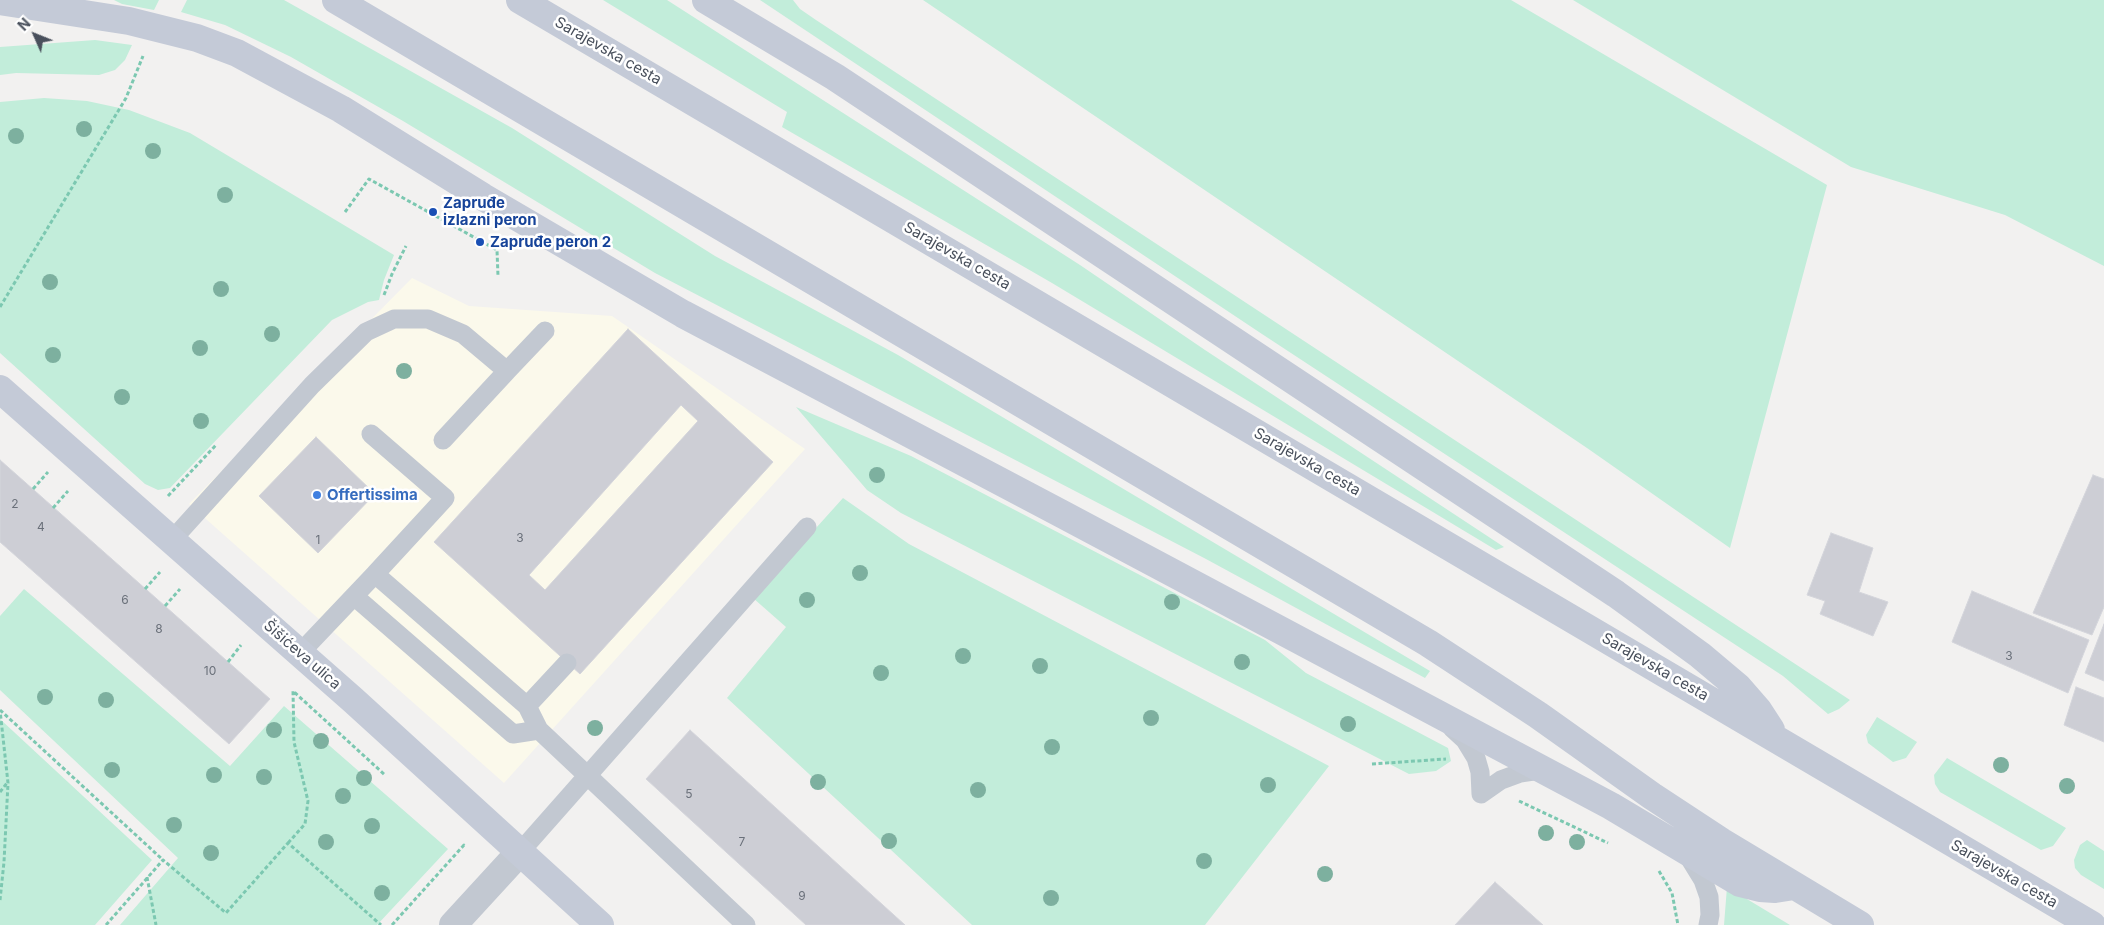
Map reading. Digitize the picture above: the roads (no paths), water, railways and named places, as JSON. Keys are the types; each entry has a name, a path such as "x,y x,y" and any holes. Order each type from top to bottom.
{"main road":[{"path":"336,0 1428,643 1538,715 1652,796 1722,842 1860,925"},
{"name":"Sarajevska cesta","path":"520,0 2092,925"},
{"path":"706,0 835,77 1616,594 1700,655 1738,687 1758,710 1775,738"},
{"path":"0,1 129,21 197,38 237,53 341,109 483,197 683,314 1611,806 1740,883 1760,888 1775,889 1794,886"},
{"name":"Šišićeva ulica","path":"0,389 300,653 600,925"}],"street":[{"path":"453,925 520,852"}],"lane":[{"path":"172,540 312,385 366,332 394,319 428,319 463,334 507,370"},
{"path":"443,440 545,331"},
{"path":"300,653 445,498 371,434"},
{"path":"520,852 807,527"},
{"path":"375,574 527,706 539,730 746,925"},
{"path":"354,596 513,734 539,730"},
{"path":"527,706 567,662"},
{"path":"1441,716 1465,740 1476,758 1480,772 1481,794 1501,780 1520,773 1540,770"},
{"path":"1685,851 1703,880 1706,889 1709,906 1708,925"}],"place":[{"name":"Zapruđe izlazni peron","path":"433,212"},
{"name":"Zapruđe peron 2","path":"480,242"},
{"name":"Offertissima","path":"317,495"}]}
